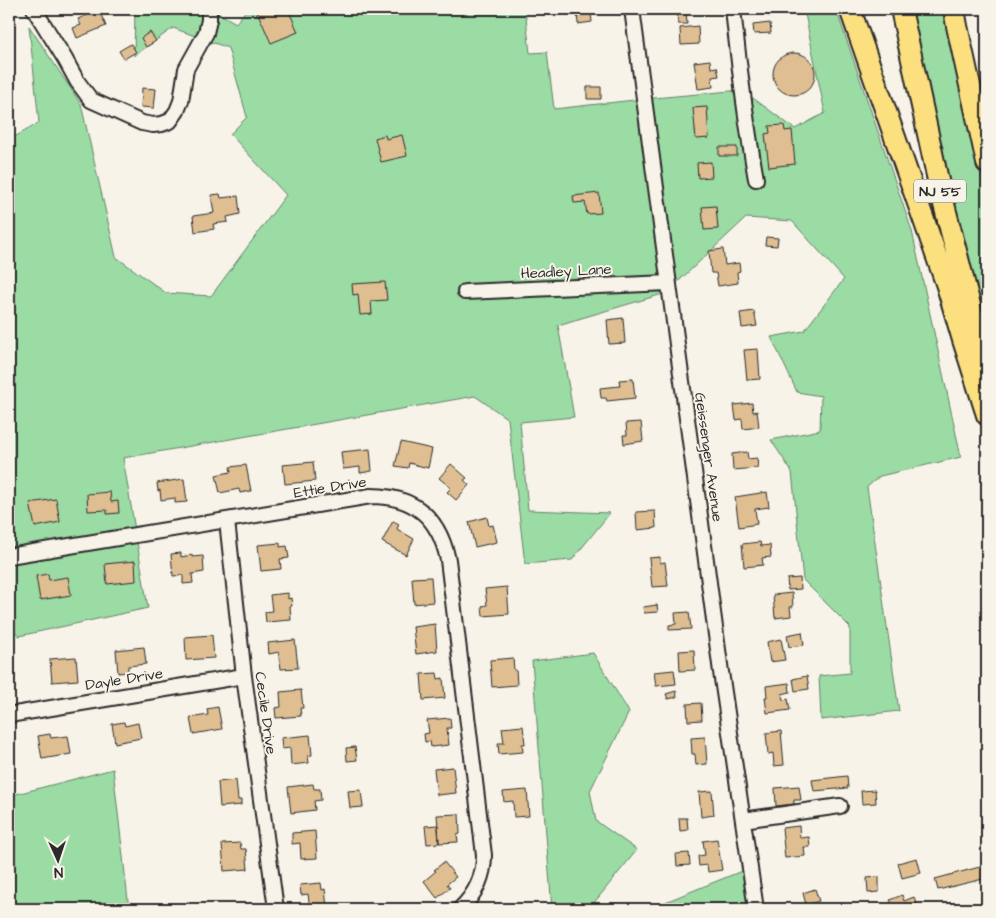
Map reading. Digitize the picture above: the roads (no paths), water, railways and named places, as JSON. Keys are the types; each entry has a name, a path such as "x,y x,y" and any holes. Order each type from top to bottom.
{"highway":[{"path":"850,9 947,286 962,340 987,415"},
{"name":"NJ 55","path":"901,9 939,185 987,371"},
{"path":"954,9 987,163"}],"street":[{"path":"34,9 77,81 91,100 142,122 154,125 170,121 177,111 181,101 186,69 206,33 209,9"},
{"name":"Geissenger Avenue","path":"632,9 721,672 756,909"},
{"path":"733,9 738,64 756,180"},
{"name":"Headley Lane","path":"465,292 668,282"},
{"name":"Ettie Drive","path":"9,556 372,496 398,499 411,504 421,511 438,532 445,545 448,560 484,855 484,867 480,881 473,894 460,909"},
{"name":"Cecile Drive","path":"227,521 244,676 276,909"},
{"name":"Dayle Drive","path":"9,715 244,676"},
{"path":"743,820 840,806"}]}
